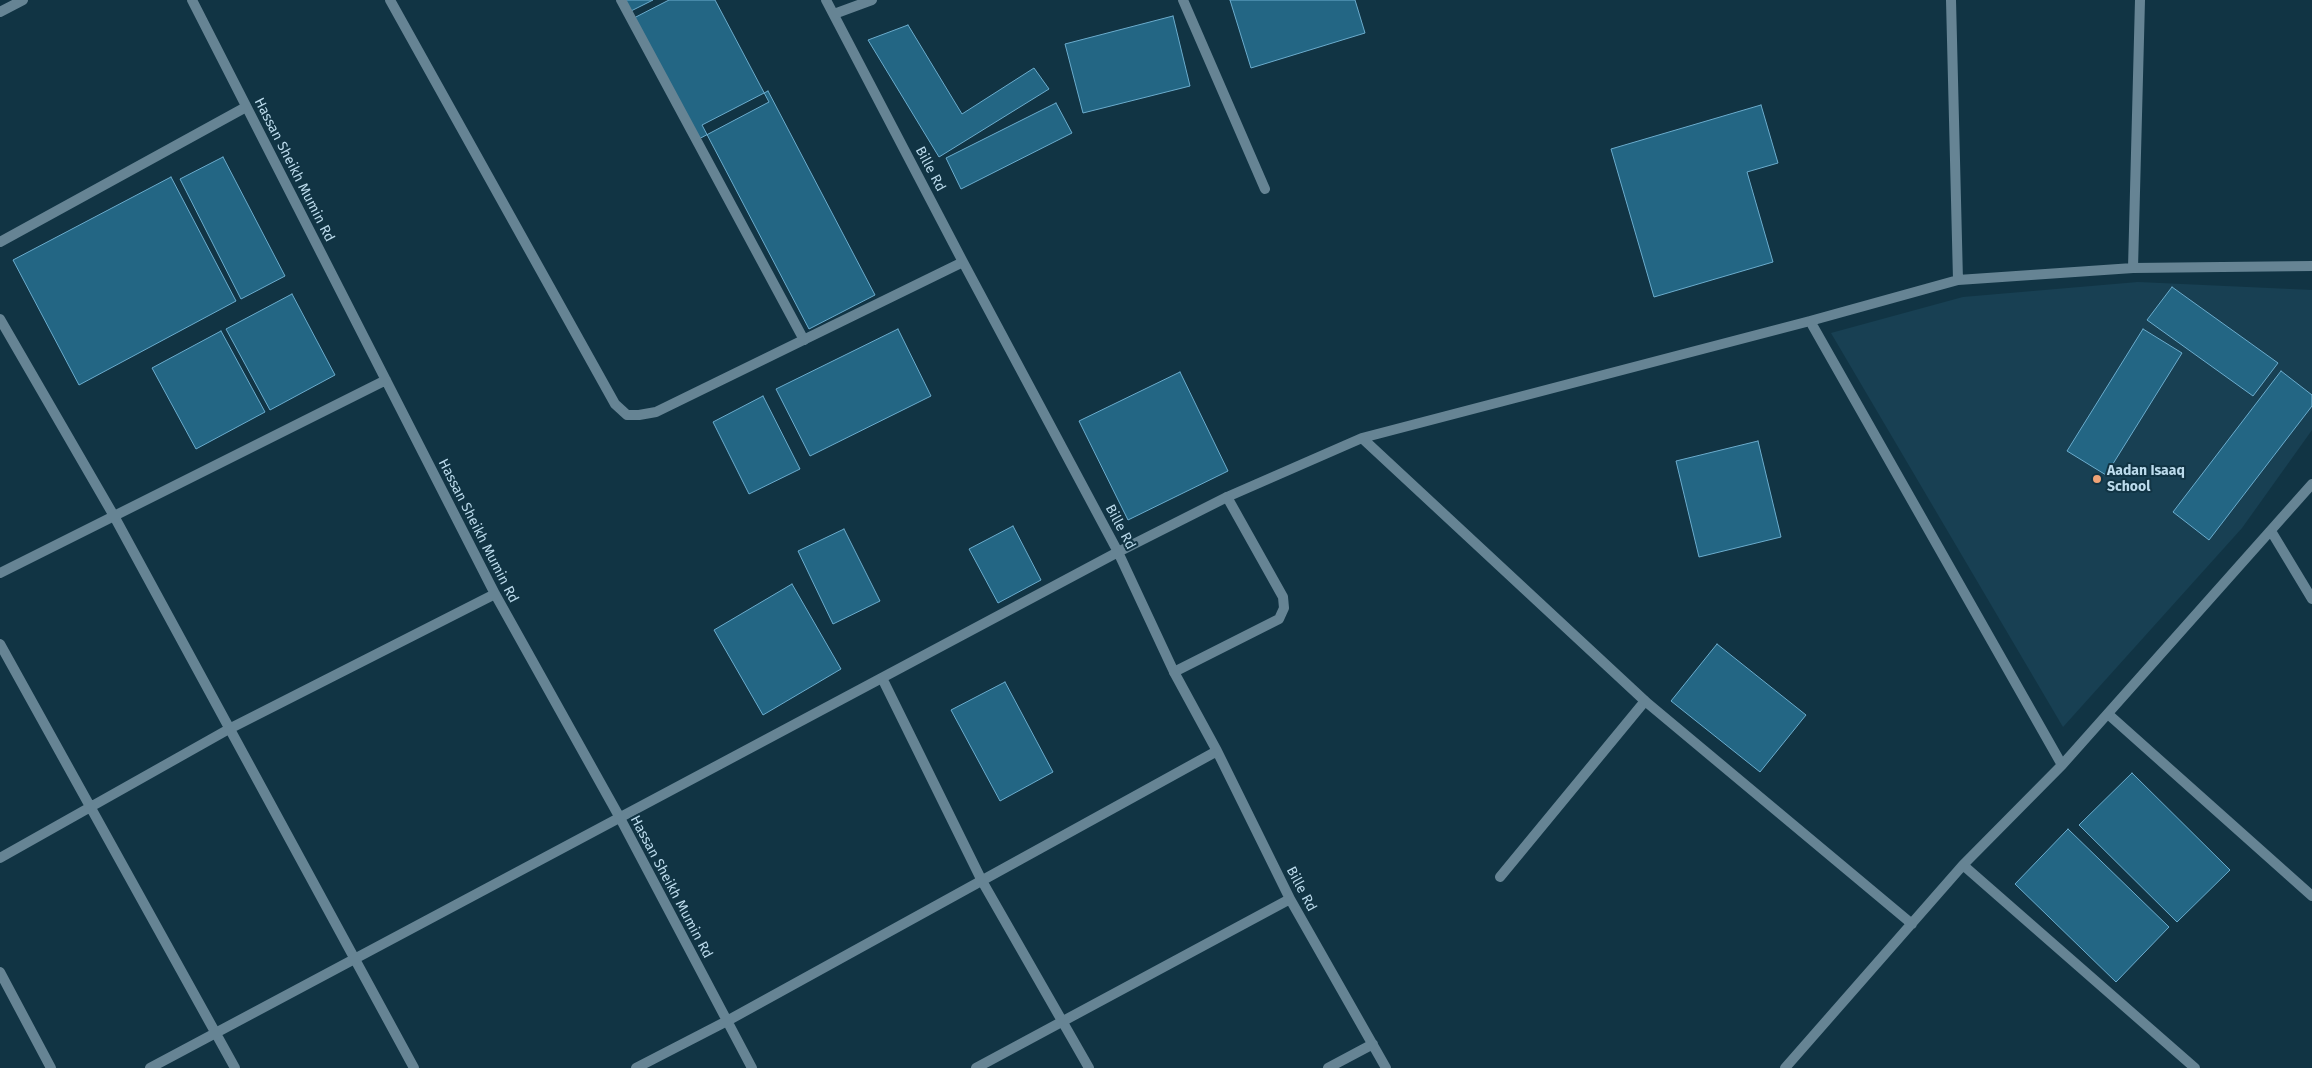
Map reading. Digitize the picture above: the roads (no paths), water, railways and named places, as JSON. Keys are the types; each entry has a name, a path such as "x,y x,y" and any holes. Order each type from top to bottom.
{"street":[{"path":"0,12 23,0"},
{"name":"Hassan Sheikh Mumin Rd","path":"192,0 495,594 620,818 752,1068"},
{"path":"390,0 615,404 627,415 639,416 656,412 963,262"},
{"path":"622,0 804,340"},
{"name":"Bille Rd","path":"826,0 1118,552 1174,672 1217,751 1290,899 1386,1068"},
{"path":"834,14 872,0"},
{"path":"1183,0 1265,189"},
{"path":"1951,0 1958,280"},
{"path":"2133,268 2140,0"},
{"path":"0,242 246,107"},
{"path":"150,1068 1118,552 1227,497 1362,438 1810,321 1958,280 2133,268 2312,266"},
{"path":"0,319 114,516 414,1068"},
{"path":"1810,321 2062,765"},
{"path":"0,573 386,380"},
{"path":"1362,438 1646,701 1912,924"},
{"path":"1785,1068 1963,865 2062,765 2312,484"},
{"path":"1174,672 1279,619 1284,608 1283,597 1227,497"},
{"path":"2271,531 2312,599"},
{"path":"0,858 229,729 495,594"},
{"path":"0,644 235,1068"},
{"path":"882,678 982,881 1089,1068"},
{"path":"1500,877 1646,701"},
{"path":"2108,714 2312,896"},
{"path":"636,1068 727,1021 1217,751"},
{"path":"1963,865 2195,1068"},
{"path":"976,1068 1290,899"},
{"path":"0,972 51,1068"},
{"path":"1328,1068 1373,1044"}],"place":[{"name":"Aadan Isaaq School","path":"2097,479"}]}
